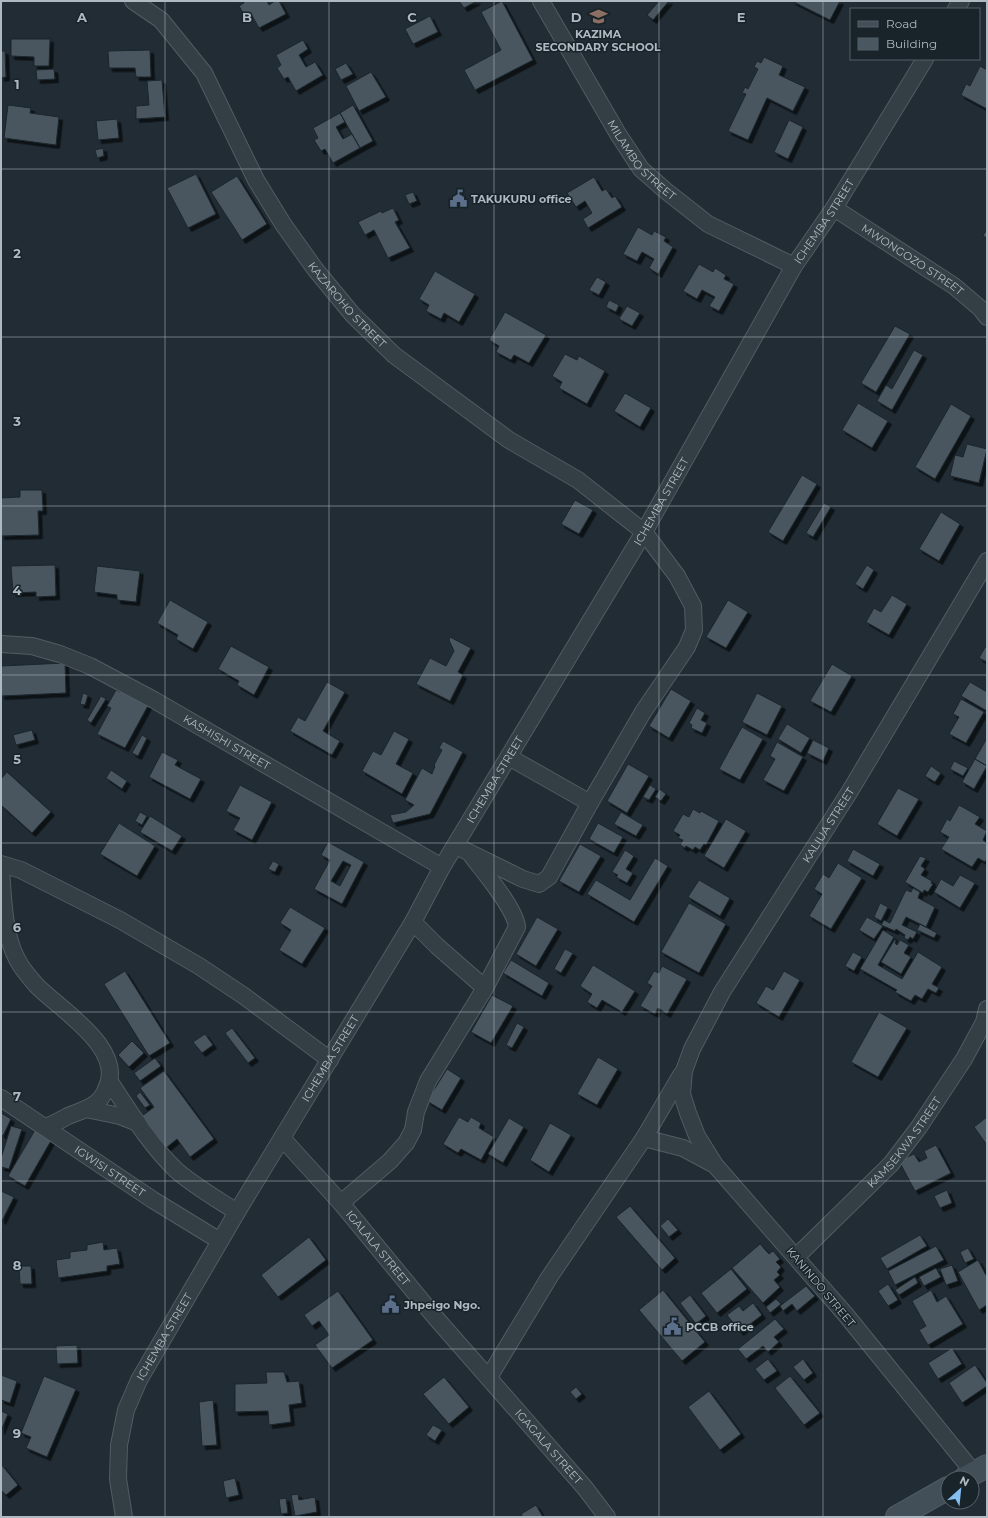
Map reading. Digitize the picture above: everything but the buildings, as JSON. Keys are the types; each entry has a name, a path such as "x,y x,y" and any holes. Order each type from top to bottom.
{"main road":[{"path":"897,1517 940,1493"}],"street":[{"name":"KAZAROHO STREET","path":"133,1 161,20 204,73 256,180 283,224 315,269 353,315 394,355 509,440 578,480 644,532 677,576 693,606 694,630 687,647 643,712 549,877 539,884 523,879 471,854"},
{"name":"MILAMBO STREET","path":"541,1 618,134 641,169 708,224 794,266"},
{"name":"ICHEMBA STREET","path":"124,1517 118,1479 119,1445 126,1410 139,1380 237,1212 413,922 442,867 644,532 794,266 834,208 924,60"},
{"name":"MWONGOZO STREET","path":"834,208 954,286 981,309 987,317"},
{"name":"KALIUA STREET","path":"682,1094 684,1071 692,1049 722,992 850,791 987,561"},
{"name":"KASHISHI STREET","path":"1,644 32,646 60,654 90,666 161,704 442,867"},
{"path":"509,758 590,803"},
{"path":"341,1203 390,1161 406,1143 413,1130 416,1112 428,1080 485,988 511,940 516,927 516,920 506,903 471,854 456,846"},
{"path":"1,864 21,870 120,920 193,962 244,996 330,1060"},
{"path":"1,872 5,921 11,945 21,966 36,985 79,1022 94,1038 105,1054 110,1071 110,1082 97,1103 46,1127"},
{"path":"413,922 437,946 485,988"},
{"name":"KAMSEKWA STREET","path":"796,1256 891,1164 919,1128 964,1059 984,1022 987,1009"},
{"path":"488,1377 570,1245 644,1138 684,1071"},
{"path":"110,1082 138,1123 167,1161 178,1171 237,1212"},
{"name":"KANINDO STREET","path":"682,1094 698,1136 715,1165 846,1315 973,1470"},
{"name":"IGWISI STREET","path":"1,1098 153,1200 220,1241"},
{"path":"86,1109 120,1116 138,1123"},
{"name":"IGALALA STREET","path":"282,1138 341,1203 395,1270 488,1377"},
{"path":"644,1138 683,1148 715,1165"},
{"name":"IGAGALA STREET","path":"488,1377 585,1488 607,1517"}],"place":[{"name":"KAZIMA SECONDARY SCHOOL","path":"598,16"},
{"name":"TAKUKURU office","path":"458,199"},
{"name":"Jhpeigo Ngo.","path":"391,1305"},
{"name":"PCCB office","path":"673,1327"}]}
